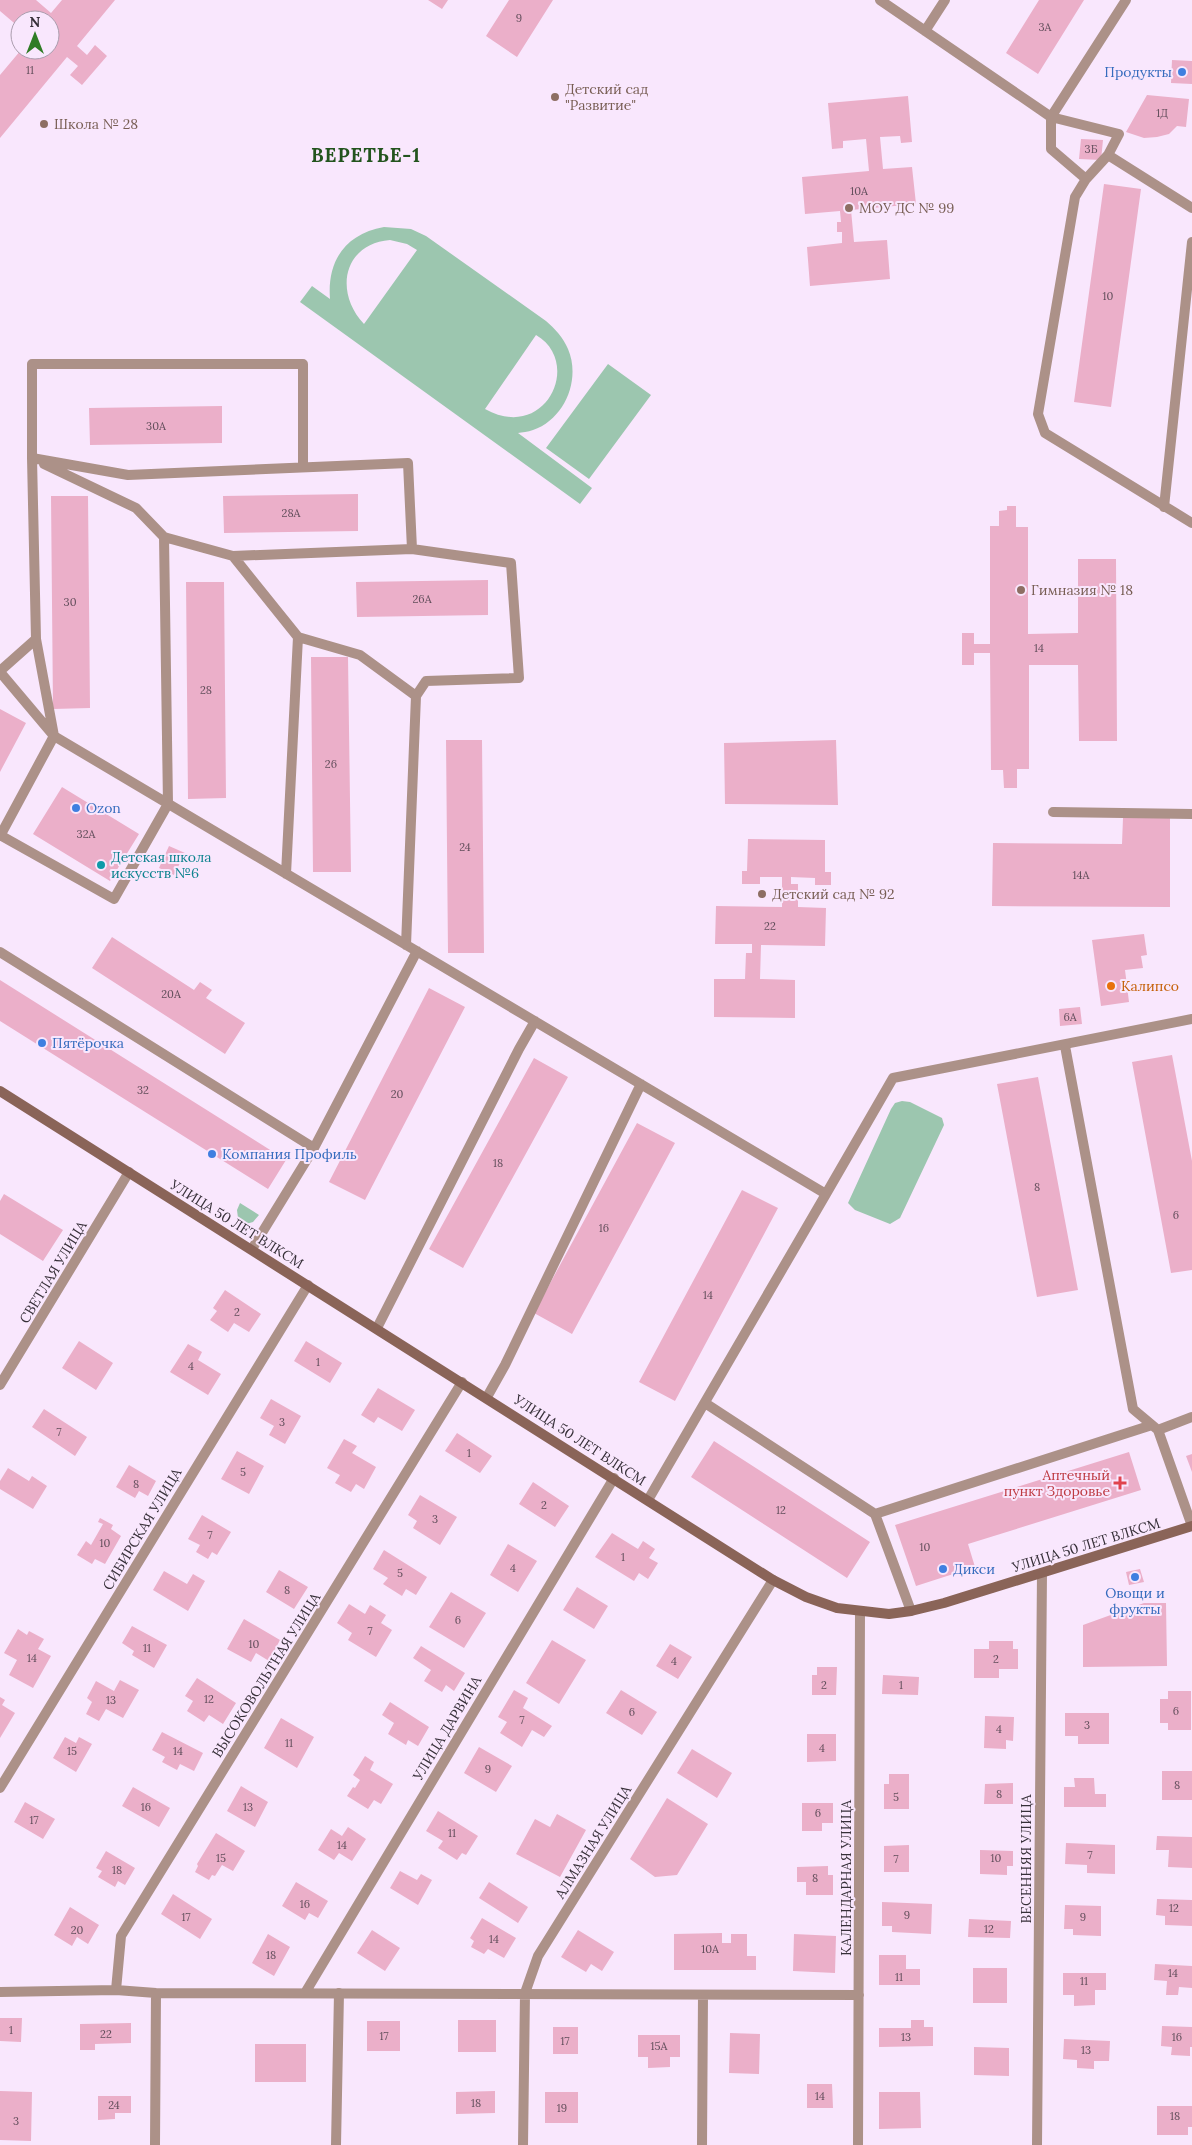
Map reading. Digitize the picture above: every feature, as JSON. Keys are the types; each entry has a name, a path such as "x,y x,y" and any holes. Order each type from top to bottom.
{"main road":[{"name":"УЛИЦА 50 ЛЕТ ВЛКСМ","path":"0,1091 774,1580 806,1597 836,1608 889,1614 911,1611 944,1603 1192,1526"}],"street":[{"path":"880,0 1052,117 1118,134 1108,155 1086,179 1075,197 1038,414 1045,433 1192,523"},
{"path":"925,31 945,0"},
{"path":"1086,179 1051,149 1052,117 1126,0"},
{"path":"1108,155 1192,208"},
{"path":"1164,507 1192,242"},
{"path":"164,536 168,804 114,899 0,835 54,736 36,639 32,364 302,364 303,467"},
{"path":"32,458 128,475 408,463 412,549"},
{"path":"32,458 136,508 164,536 233,556 412,549 511,563 519,678 426,681 416,696 406,945"},
{"path":"233,556 298,637 360,656 416,696"},
{"path":"286,874 298,637"},
{"path":"36,639 0,672 54,736 826,1194"},
{"path":"1053,812 1192,814"},
{"path":"0,952 314,1148"},
{"path":"252,1249 314,1148 417,952"},
{"path":"648,1500 893,1078 1064,1046 1192,1019"},
{"path":"377,1328 518,1049 535,1021"},
{"path":"1064,1046 1133,1409 1155,1428 1192,1526"},
{"path":"487,1397 505,1366 641,1084"},
{"name":"СВЕТЛАЯ УЛИЦА","path":"0,1385 130,1172"},
{"name":"СИБИРСКАЯ УЛИЦА","path":"0,1788 308,1284"},
{"name":"ВЫСОКОВОЛЬТНАЯ УЛИЦА","path":"116,1990 121,1936 462,1382"},
{"path":"705,1403 875,1514 911,1611"},
{"path":"875,1514 1192,1417"},
{"name":"УЛИЦА ДАРВИНА","path":"305,1993 614,1478"},
{"name":"ВЕСЕННЯЯ УЛИЦА","path":"1038,2145 1042,1573"},
{"name":"АЛМАЗНАЯ УЛИЦА","path":"523,2145 525,1993 538,1956 774,1580"},
{"name":"КАЛЕНДАРНАЯ УЛИЦА","path":"858,2145 860,1612"},
{"path":"0,1992 116,1990 156,1993 860,1995"},
{"path":"155,2145 156,1993"},
{"path":"336,2145 339,1993"},
{"path":"702,2145 703,1995"}],"green space":[{"path":"384,227 411,229 426,236 556,330 568,349 572,361 573,373 567,397 554,417 544,425 531,431 518,433 592,488 580,504 300,302 312,286 330,299 330,285 335,261 349,243 370,231","holes":["390,240 407,244 417,250 364,324 349,298 348,272 353,260 362,250 374,243","536,335 550,347 556,363 557,379 551,395 540,408 525,416 507,417 485,409"]},
{"path":"608,364 651,395 589,479 546,448"},
{"path":"902,1101 910,1102 942,1118 944,1125 900,1218 890,1224 855,1210 848,1203 891,1109 895,1103"},
{"path":"240,1203 259,1215 253,1222 246,1224 238,1218 237,1210"}],"building":[{"path":"0,0 36,0 48,10 10,10 10,20 0,11"},
{"path":"62,0 115,0 77,46 87,55 95,45 107,56 82,85 70,75 78,66 67,57 0,138 0,75 13,60 60,60 60,10 54,10"},
{"path":"428,0 448,0 442,9"},
{"path":"509,0 553,0 517,57 486,36"},
{"path":"1039,0 1084,0 1038,74 1006,53"},
{"name":"Продукты","path":"1172,60 1192,61 1192,84 1171,83"},
{"path":"1147,95 1189,99 1186,127 1177,126 1169,134 1157,137 1144,138 1126,132"},
{"path":"908,96 912,142 901,143 900,136 880,137 883,169 912,167 916,204 851,210 854,242 887,240 890,279 810,286 807,247 842,243 842,232 837,232 837,222 841,222 840,211 805,214 802,177 869,171 866,139 843,141 843,148 832,149 828,103"},
{"path":"1081,139 1103,140 1101,160 1079,159"},
{"path":"1104,184 1141,189 1111,407 1074,402"},
{"path":"222,406 222,443 90,445 89,408"},
{"path":"358,494 358,531 224,533 223,496"},
{"path":"51,496 88,496 90,708 53,709"},
{"path":"1007,506 1016,506 1016,527 1028,527 1028,634 1078,633 1078,559 1116,559 1117,741 1079,741 1078,665 1029,665 1029,769 1017,769 1017,788 1004,788 1003,770 991,770 990,653 974,653 974,665 962,665 962,633 974,633 974,644 990,644 990,526 999,526 999,511 1007,510"},
{"path":"488,580 488,615 357,617 356,582"},
{"path":"186,582 224,582 226,798 188,799"},
{"path":"311,657 348,657 351,872 313,872"},
{"path":"0,709 26,723 0,772"},
{"path":"446,740 482,740 484,953 448,953"},
{"path":"836,740 838,805 725,804 724,743"},
{"path":"62,787 139,834 110,881 33,834"},
{"path":"1123,818 1170,818 1170,907 992,906 993,843 1122,844"},
{"path":"748,839 825,840 825,872 831,872 831,885 815,885 815,878 791,877 791,884 798,884 798,907 826,908 825,946 761,945 760,979 795,980 795,1018 714,1017 714,979 745,979 746,953 752,953 752,944 715,944 716,906 782,907 782,877 760,877 760,884 742,884 742,871 747,871"},
{"path":"169,846 185,853 174,875 159,868"},
{"path":"1144,934 1147,955 1141,956 1143,968 1125,970 1129,1002 1101,1006 1092,940"},
{"path":"112,937 194,990 200,982 212,990 206,998 245,1023 225,1054 92,968"},
{"path":"0,980 286,1160 268,1189 0,1021"},
{"path":"429,988 465,1007 365,1200 329,1182"},
{"path":"1080,1007 1082,1024 1060,1026 1059,1009"},
{"path":"1172,1055 1192,1161 1192,1270 1171,1273 1132,1062"},
{"path":"534,1058 568,1077 463,1268 429,1249"},
{"path":"1038,1077 1078,1290 1037,1297 997,1084"},
{"path":"637,1123 675,1143 572,1334 534,1313"},
{"path":"742,1190 778,1208 675,1401 639,1382"},
{"path":"4,1194 63,1230 43,1261 0,1234 0,1201"},
{"path":"225,1290 261,1314 249,1332 234,1323 228,1332 210,1320 217,1311 213,1308"},
{"path":"79,1341 113,1363 96,1390 62,1368"},
{"path":"306,1341 342,1363 330,1383 294,1361"},
{"path":"188,1344 202,1352 198,1360 221,1374 208,1395 170,1372"},
{"path":"378,1388 415,1410 402,1431 378,1417 374,1423 361,1415"},
{"path":"271,1399 301,1416 285,1444 269,1435 274,1426 260,1418"},
{"path":"44,1409 87,1437 75,1456 32,1427"},
{"path":"457,1433 492,1456 480,1473 445,1451"},
{"path":"344,1439 357,1446 352,1453 376,1467 364,1489 356,1484 351,1492 335,1483 340,1475 327,1468"},
{"path":"714,1441 870,1542 847,1578 691,1477"},
{"path":"237,1451 264,1466 249,1494 221,1479"},
{"path":"1129,1452 1141,1490 968,1544 975,1567 916,1586 895,1525"},
{"path":"1192,1454 1192,1472 1186,1456"},
{"path":"129,1465 156,1481 148,1496 139,1491 135,1498 116,1487"},
{"path":"8,1468 29,1481 32,1476 47,1486 33,1509 0,1489 0,1481"},
{"path":"533,1482 569,1506 555,1527 519,1504"},
{"path":"420,1495 457,1517 440,1545 413,1528 417,1521 408,1515"},
{"path":"202,1515 231,1532 217,1555 212,1552 208,1559 196,1552 200,1545 188,1539"},
{"path":"100,1518 113,1525 111,1529 121,1536 105,1564 95,1559 92,1564 77,1555 86,1541 91,1545 103,1524 98,1522"},
{"path":"612,1533 638,1549 643,1541 655,1549 649,1558 658,1563 648,1579 639,1573 634,1581 595,1557"},
{"path":"508,1544 537,1561 518,1592 490,1575"},
{"path":"384,1550 427,1577 416,1595 406,1589 402,1596 383,1584 388,1578 373,1569"},
{"name":"Овощи и фрукты","path":"1140,1569 1144,1582 1129,1585 1126,1572"},
{"path":"279,1570 308,1587 294,1609 266,1592"},
{"path":"164,1571 187,1584 193,1574 205,1581 188,1611 153,1590"},
{"path":"577,1587 608,1606 594,1629 563,1610"},
{"path":"451,1592 486,1613 464,1648 429,1627"},
{"path":"1144,1603 1166,1603 1167,1666 1083,1667 1083,1625"},
{"path":"349,1604 365,1614 370,1605 386,1615 381,1623 392,1630 376,1657 348,1640 352,1633 337,1623"},
{"path":"244,1619 280,1640 269,1661 256,1653 251,1662 227,1649"},
{"path":"132,1626 167,1645 154,1668 132,1655 134,1651 122,1643"},
{"path":"18,1629 27,1635 29,1631 44,1639 38,1649 51,1656 33,1688 9,1675 17,1660 4,1653"},
{"path":"552,1640 586,1660 559,1704 526,1683"},
{"path":"989,1641 1013,1641 1013,1649 1018,1649 1018,1669 999,1669 999,1678 974,1678 974,1649 989,1649"},
{"path":"670,1644 692,1657 678,1679 656,1666"},
{"path":"421,1646 465,1673 454,1691 446,1685 442,1692 424,1681 431,1670 413,1658"},
{"path":"817,1667 837,1667 836,1695 812,1695 812,1675 817,1675"},
{"path":"883,1675 919,1677 918,1695 882,1694"},
{"path":"197,1678 236,1703 223,1724 209,1715 204,1722 187,1711 193,1701 185,1696"},
{"path":"120,1680 139,1690 123,1718 106,1709 99,1721 86,1714 92,1702 87,1698 96,1681 114,1691"},
{"path":"514,1690 528,1698 523,1708 552,1726 544,1737 532,1730 522,1747 500,1733 507,1722 498,1717"},
{"path":"621,1690 657,1712 642,1735 606,1713"},
{"path":"1168,1691 1191,1691 1191,1730 1168,1730 1168,1723 1160,1723 1160,1699 1168,1699"},
{"path":"0,1697 5,1700 2,1705 15,1713 0,1738"},
{"path":"390,1702 429,1727 418,1746 408,1740 406,1745 388,1734 394,1723 382,1715"},
{"path":"1065,1713 1109,1713 1109,1744 1078,1744 1078,1736 1065,1736"},
{"path":"985,1716 1014,1717 1013,1741 1006,1740 1006,1749 984,1748"},
{"path":"281,1718 314,1737 297,1768 264,1748"},
{"path":"162,1732 203,1753 194,1771 180,1764 177,1770 162,1762 165,1757 152,1750"},
{"path":"807,1734 836,1734 836,1761 807,1762"},
{"path":"65,1737 76,1743 79,1737 92,1744 76,1772 53,1758"},
{"path":"479,1747 512,1766 496,1792 464,1773"},
{"path":"692,1749 732,1773 717,1798 677,1773"},
{"path":"365,1756 374,1762 370,1770 393,1784 381,1804 374,1800 368,1809 347,1796 360,1780 353,1775"},
{"path":"1162,1771 1192,1771 1192,1800 1162,1800"},
{"path":"889,1774 909,1774 909,1809 884,1809 884,1784 889,1784"},
{"path":"1074,1778 1094,1778 1095,1794 1106,1794 1106,1807 1064,1807 1064,1787 1075,1787"},
{"path":"1013,1783 1013,1804 984,1804 985,1784"},
{"path":"241,1786 268,1802 255,1827 227,1811"},
{"path":"133,1787 170,1808 159,1827 122,1806"},
{"path":"667,1798 708,1824 677,1875 655,1877 630,1859"},
{"path":"25,1802 55,1819 43,1839 14,1822"},
{"path":"802,1803 833,1803 833,1823 822,1823 822,1831 802,1831"},
{"path":"438,1811 478,1836 466,1855 462,1853 457,1860 438,1848 443,1841 426,1831"},
{"path":"557,1814 586,1830 560,1877 516,1854 535,1819 550,1827"},
{"path":"348,1827 366,1839 352,1861 339,1853 334,1860 318,1850 331,1829 342,1836"},
{"path":"216,1833 245,1851 233,1871 222,1865 215,1876 212,1875 209,1880 195,1872 197,1864"},
{"path":"1157,1836 1192,1837 1192,1868 1168,1867 1169,1850 1156,1850"},
{"path":"1066,1843 1115,1845 1115,1874 1087,1873 1087,1865 1065,1864"},
{"path":"909,1845 909,1872 884,1872 884,1846"},
{"path":"980,1850 1013,1851 1013,1866 1007,1866 1007,1875 980,1874"},
{"path":"106,1851 135,1868 125,1885 118,1881 115,1887 98,1877 102,1871 96,1868"},
{"path":"828,1866 828,1875 833,1875 833,1895 806,1895 806,1882 797,1882 797,1867"},
{"path":"400,1871 417,1880 421,1874 432,1880 418,1905 390,1888"},
{"path":"296,1882 328,1901 318,1918 309,1913 305,1920 282,1906"},
{"path":"489,1882 528,1907 518,1923 479,1898"},
{"path":"173,1894 212,1919 200,1939 161,1914"},
{"path":"1157,1899 1192,1900 1192,1926 1165,1925 1165,1916 1156,1915"},
{"path":"882,1902 932,1904 931,1934 892,1932 892,1926 882,1926"},
{"path":"1065,1905 1101,1906 1101,1936 1073,1935 1073,1929 1064,1929"},
{"path":"70,1907 99,1925 88,1944 77,1937 72,1946 54,1935"},
{"path":"482,1918 516,1938 504,1958 488,1949 484,1954 471,1947 474,1941 470,1938"},
{"path":"969,1919 1011,1921 1010,1938 968,1937"},
{"path":"372,1930 400,1948 385,1971 357,1953"},
{"path":"578,1930 614,1952 602,1971 591,1964 586,1972 561,1957"},
{"path":"722,1933 722,1943 731,1943 731,1934 747,1934 747,1956 756,1956 756,1970 674,1970 674,1934"},
{"path":"268,1934 290,1947 274,1976 252,1963"},
{"path":"794,1934 836,1936 835,1973 793,1971"},
{"path":"879,1955 906,1955 906,1969 920,1969 920,1985 879,1985"},
{"path":"1155,1964 1192,1966 1192,1988 1179,1987 1178,1995 1166,1995 1167,1981 1154,1980"},
{"path":"973,1968 1007,1968 1007,2003 973,2003"},
{"path":"1063,1973 1106,1973 1106,1990 1095,1990 1095,2005 1074,2006 1074,1995 1063,1995"},
{"path":"0,2018 22,2018 21,2042 0,2041"},
{"path":"458,2020 496,2020 496,2052 458,2052"},
{"path":"911,2020 924,2020 924,2027 933,2027 933,2046 879,2047 879,2028 911,2028"},
{"path":"367,2021 400,2021 400,2051 367,2051"},
{"path":"131,2023 131,2043 95,2044 95,2050 80,2050 80,2024"},
{"path":"1162,2026 1192,2027 1190,2056 1171,2055 1172,2047 1161,2046"},
{"path":"553,2027 578,2027 578,2054 553,2054"},
{"path":"730,2033 760,2034 759,2074 729,2073"},
{"path":"638,2035 680,2035 680,2057 670,2057 670,2067 648,2068 648,2057 638,2057"},
{"path":"1064,2039 1110,2041 1109,2061 1094,2061 1094,2069 1077,2068 1077,2060 1063,2059"},
{"path":"255,2044 306,2044 306,2082 255,2082"},
{"path":"974,2047 1009,2048 1009,2076 974,2075"},
{"path":"807,2084 832,2084 833,2108 807,2108"},
{"path":"0,2091 32,2092 31,2141 0,2140"},
{"path":"495,2091 495,2113 456,2114 456,2092"},
{"path":"545,2092 578,2092 578,2123 545,2123"},
{"path":"879,2092 920,2092 921,2128 879,2129"},
{"path":"98,2096 131,2096 131,2113 115,2113 115,2119 98,2120"},
{"path":"1157,2106 1192,2106 1192,2127 1188,2127 1188,2135 1157,2135"}],"place":[{"name":"Продукты","path":"1182,72"},
{"name":"Детский сад \"Развитие\"","path":"555,97"},
{"name":"Школа № 28","path":"44,124"},
{"name":"МОУ ДС № 99","path":"849,208"},
{"name":"Гимназия № 18","path":"1021,590"},
{"name":"Ozon","path":"76,808"},
{"name":"Детская школа искусств №6","path":"101,865"},
{"name":"Детский сад № 92","path":"762,894"},
{"name":"Калипсо","path":"1111,986"},
{"name":"Пятёрочка","path":"42,1043"},
{"name":"Компания Профиль","path":"212,1154"},
{"name":"Аптечный пункт Здоровье","path":"1120,1483"},
{"name":"Дикси","path":"943,1569"},
{"name":"Овощи и фрукты","path":"1135,1577"}],"district":[{"name":"ВЕРЕТЬЕ-1","path":"366,155"}]}
